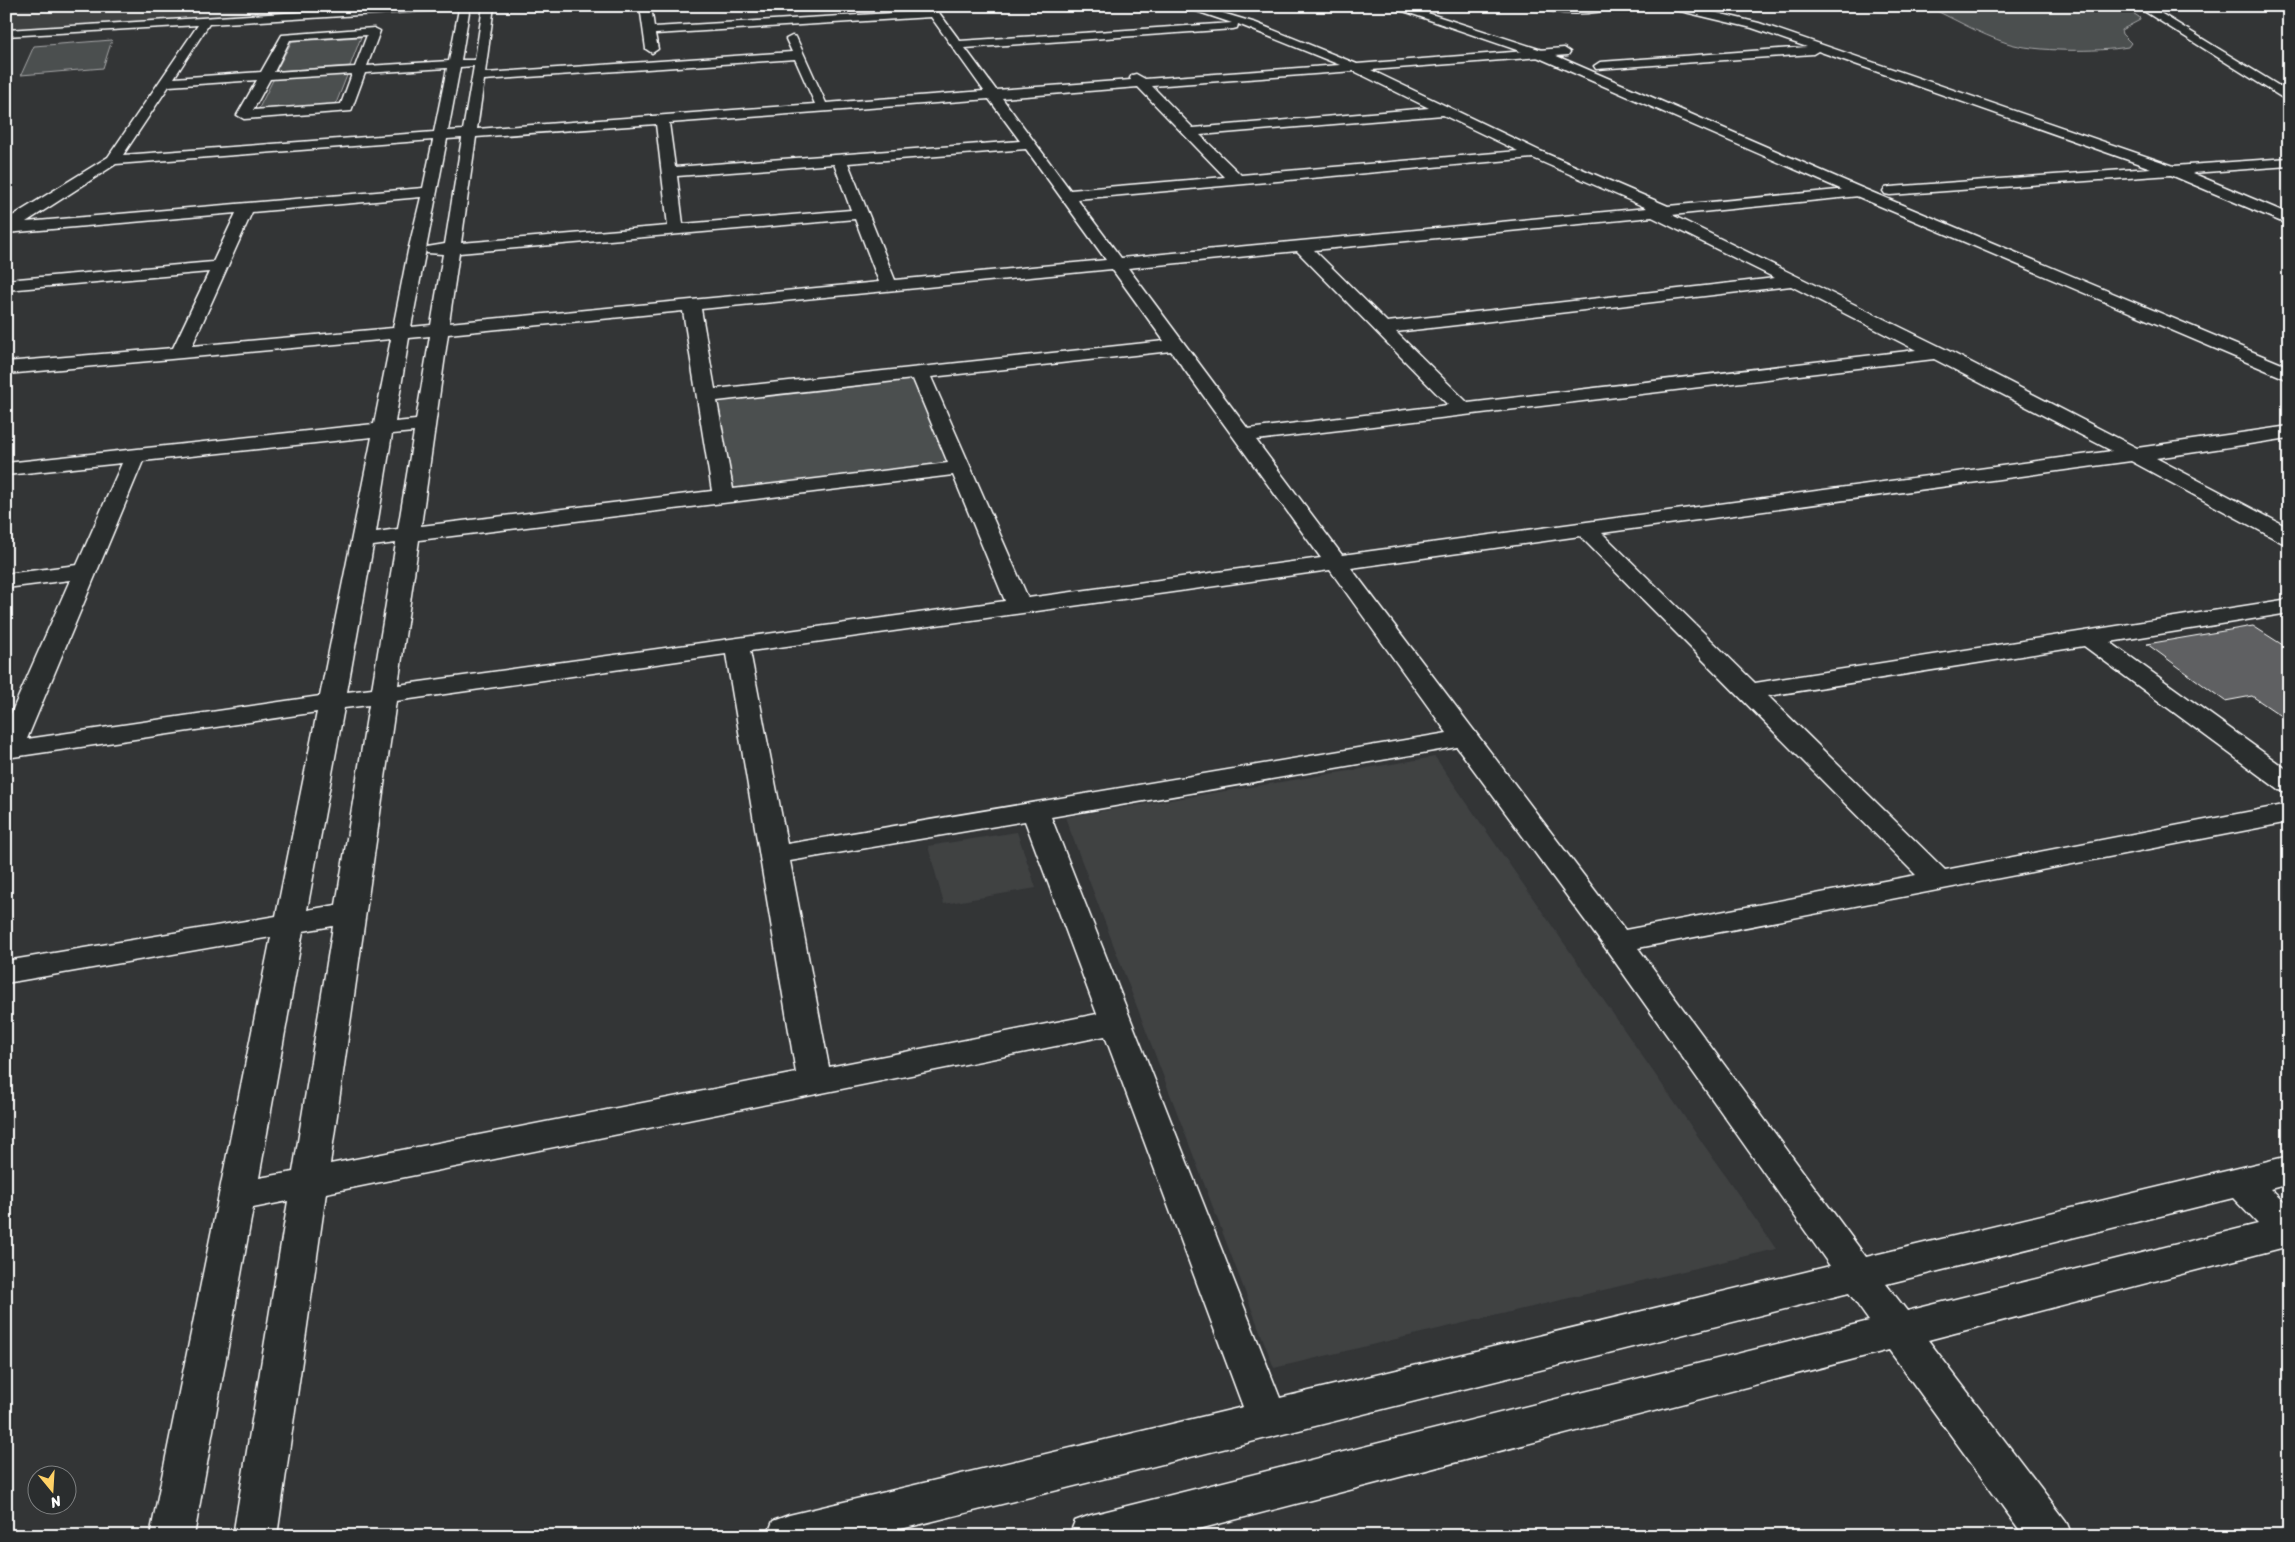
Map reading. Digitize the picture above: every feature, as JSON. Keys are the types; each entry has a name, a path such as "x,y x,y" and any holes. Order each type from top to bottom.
{"main road":[{"path":"65,29 77,18 267,6"},
{"path":"6,33 206,21 306,11 340,13 393,8 459,6"},
{"path":"255,1536 470,130 471,68 465,6"},
{"path":"172,1536 363,540 416,251 441,133 471,68 488,6"},
{"path":"645,6 655,65"},
{"path":"1186,6 1252,25 1350,65 1535,154 1661,211 1794,281 2137,455 2289,537"},
{"path":"1394,6 1600,66 2056,260"},
{"path":"1418,6 1545,51 1859,192 2289,374"},
{"path":"1542,6 1562,11 1580,11 1609,6"},
{"path":"1672,6 1755,25 2172,170 2289,220"},
{"path":"2141,6 2289,98"},
{"path":"649,32 785,23 930,10 1464,738 1617,942 1858,1276 2050,1536"},
{"path":"329,34 340,13"},
{"path":"6,227 115,157 206,21"},
{"path":"785,23 820,102"},
{"path":"956,45 1252,25"},
{"path":"374,31 346,108 244,115 286,37 329,34 374,31"},
{"path":"1600,66 1824,49"},
{"path":"470,130 662,119 990,92 1545,51"},
{"path":"165,82 360,70 655,65 800,55"},
{"path":"1138,81 1237,180"},
{"path":"115,157 280,138 441,133 820,102 990,92"},
{"path":"1190,132 1444,110"},
{"path":"280,138 289,112"},
{"path":"662,119 676,229"},
{"path":"669,172 1029,145"},
{"path":"1066,195 1535,154"},
{"path":"839,160 889,286"},
{"path":"1890,191 2289,162"},
{"path":"6,227 430,192"},
{"path":"6,368 439,330 1859,192"},
{"path":"180,353 246,208"},
{"path":"416,251 860,214"},
{"path":"1301,246 1463,409"},
{"path":"6,285 220,266"},
{"path":"1381,328 1794,281"},
{"path":"2131,307 2158,302"},
{"path":"691,305 724,496"},
{"path":"707,396 1176,345"},
{"path":"1244,436 1938,353"},
{"path":"920,373 1020,607"},
{"path":"6,469 425,425"},
{"path":"8,749 332,701 1585,528 2137,455 2289,432"},
{"path":"8,749 135,456"},
{"path":"363,540 960,468"},
{"path":"1585,528 1938,880"},
{"path":"6,581 86,571"},
{"path":"1748,692 2289,606"},
{"path":"2089,638 2289,784"},
{"path":"737,646 815,1082"},
{"path":"774,855 1464,738"},
{"path":"1035,811 1268,1419"},
{"path":"1617,942 2289,813"},
{"path":"6,972 350,913"},
{"path":"237,1197 1116,1022"},
{"path":"789,1536 884,1524 1268,1419 2289,1170"},
{"path":"2240,1182 2289,1231"},
{"path":"1091,1536 2289,1231"}],"shaded area":[{"path":"6,6 420,6 6,31"},
{"path":"1926,6 2122,6 2139,17 2140,20 2121,30 2122,34 2131,43 2128,47 2116,49 2050,50 2007,43 1976,31"},
{"path":"361,37 350,66 276,71 292,41"},
{"path":"112,40 103,68 21,75 34,46"},
{"path":"348,73 335,106 257,112 274,78"},
{"path":"912,378 948,464 734,490 717,400"},
{"path":"1435,757 1776,1249 1274,1368 1065,817"},
{"path":"1017,832 1036,888 944,904 928,846"}],"building":[{"path":"2253,626 2289,649 2289,721 2252,696 2225,701 2147,644"}]}
